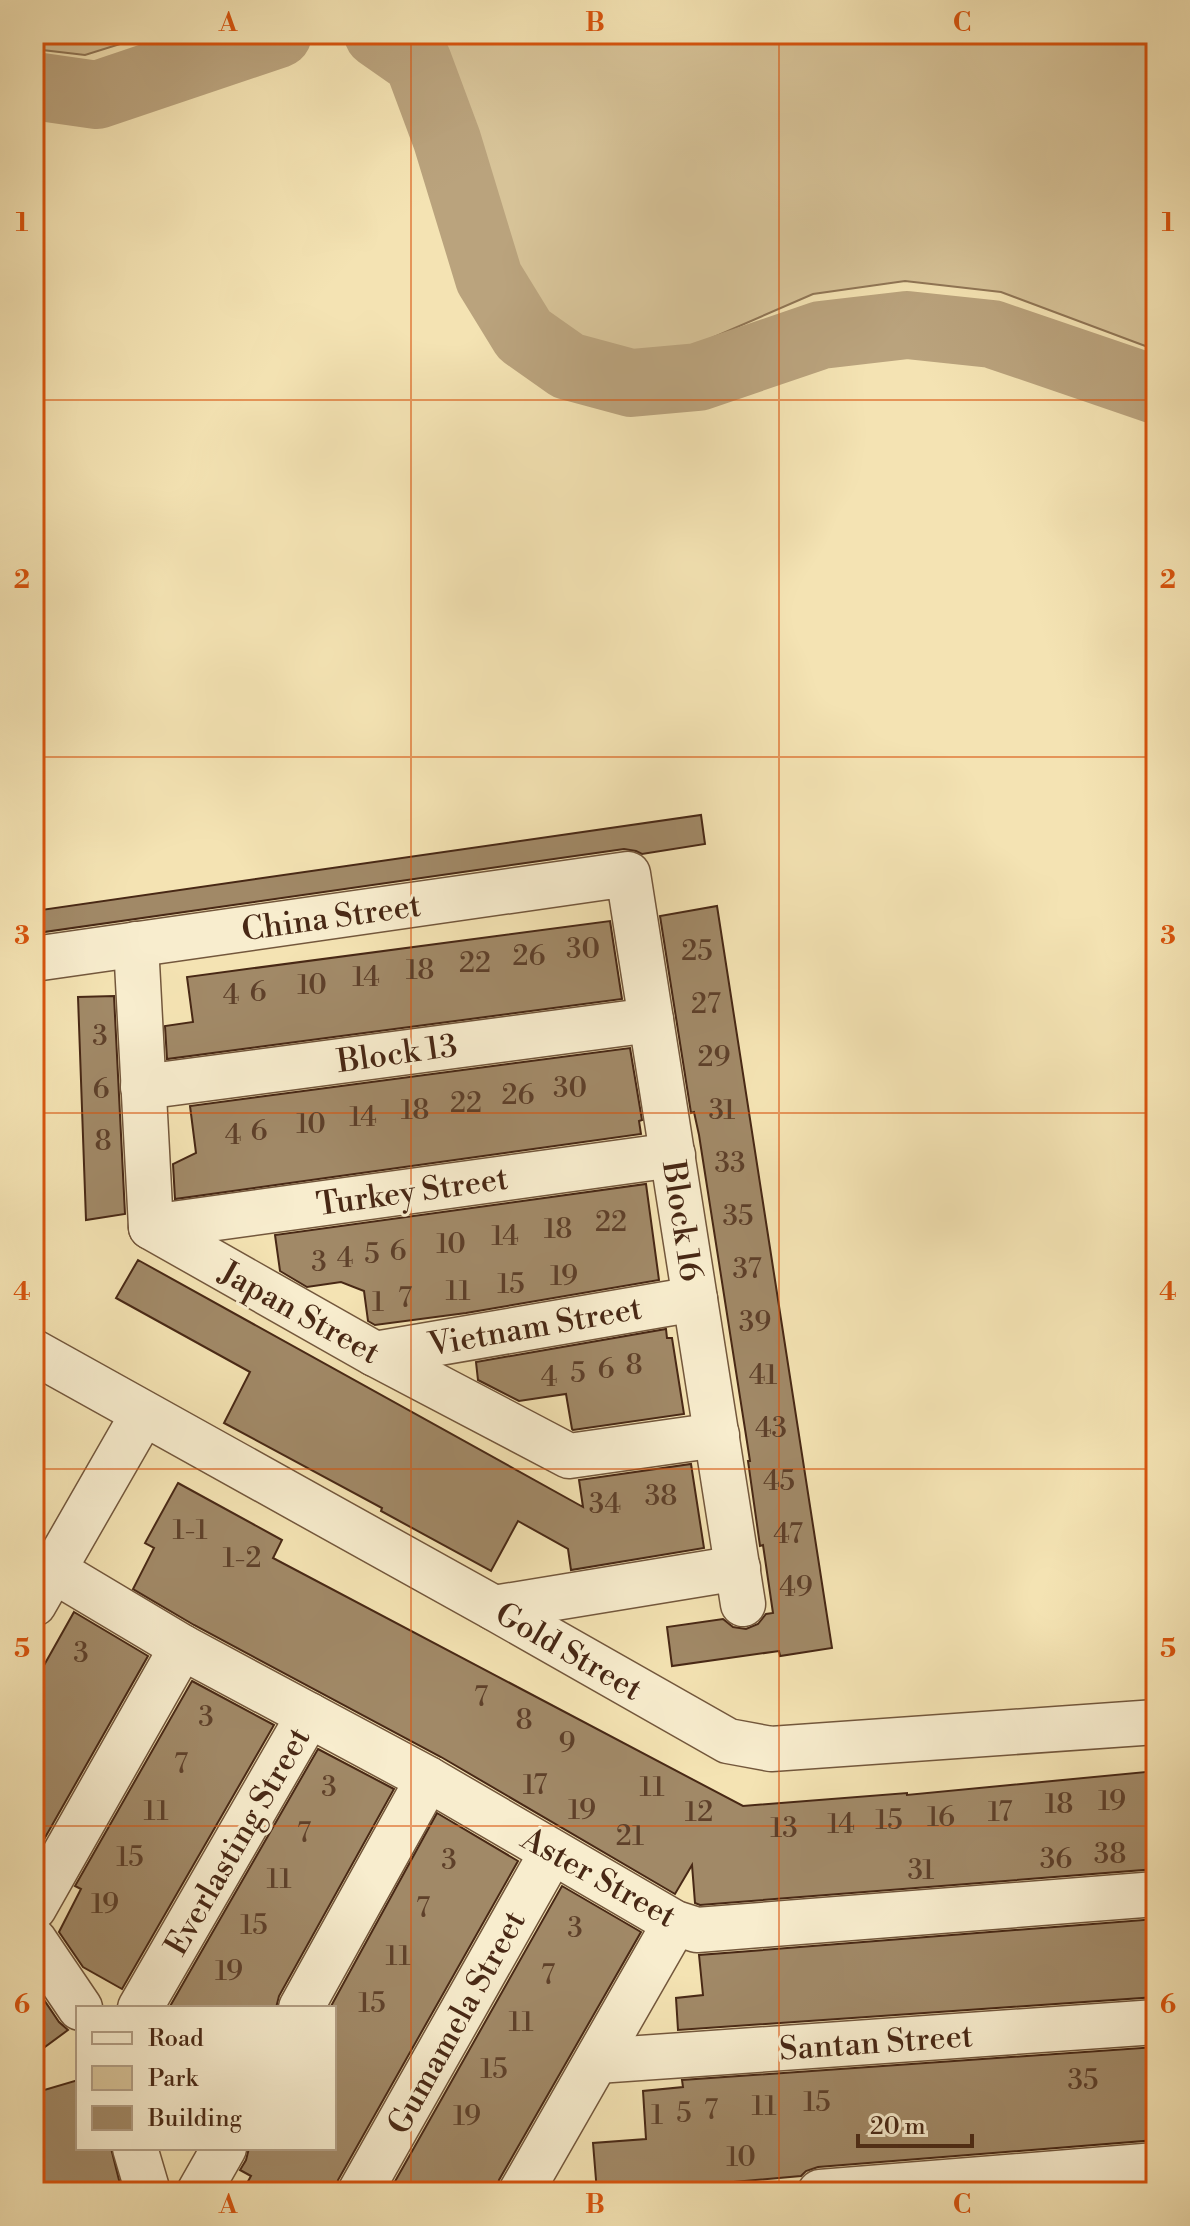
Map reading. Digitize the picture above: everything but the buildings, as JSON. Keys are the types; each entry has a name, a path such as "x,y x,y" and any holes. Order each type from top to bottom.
{"street":[{"name":"China Street","path":"34,959 628,874"},
{"name":"Block 16","path":"494,1608 740,1586 628,874"},
{"path":"136,944 151,1227"},
{"name":"Block 13","path":"143,1087 651,1020"},
{"name":"Turkey Street","path":"151,1227 673,1155"},
{"name":"Japan Street","path":"151,1227 375,1354 569,1456 717,1435"},
{"name":"Vietnam Street","path":"375,1354 695,1299"},
{"name":"Gold Street","path":"34,1352 728,1741 771,1749 1156,1722"},
{"name":"Aster Street","path":"143,1414 44,1587 182,1647 428,1779 675,1923 697,1930 1156,1894"},
{"path":"34,1908 182,1647"},
{"name":"Everlasting Street","path":"141,2006 309,1715"},
{"path":"302,2006 428,1779"},
{"name":"Gumamela Street","path":"360,2192 552,1852"},
{"path":"521,2192 675,1923"},
{"path":"34,1940 79,2006"},
{"name":"Santan Street","path":"597,2061 1156,2022"},
{"path":"136,2150 148,2192"},
{"path":"199,2192 223,2150"},
{"path":"820,2192 1156,2165"}],"green space":[{"path":"34,34 152,34 85,55 34,49"},
{"path":"441,34 1156,34 1156,350 1001,292 905,281 813,294 691,347 637,353 586,345 547,319 520,270"}],"waterway":[{"path":"34,86 97,95 278,34"},
{"path":"378,34 418,62 447,140 489,278 524,335 568,366 631,383 698,377 821,335 907,325 992,334 1156,390"}]}
